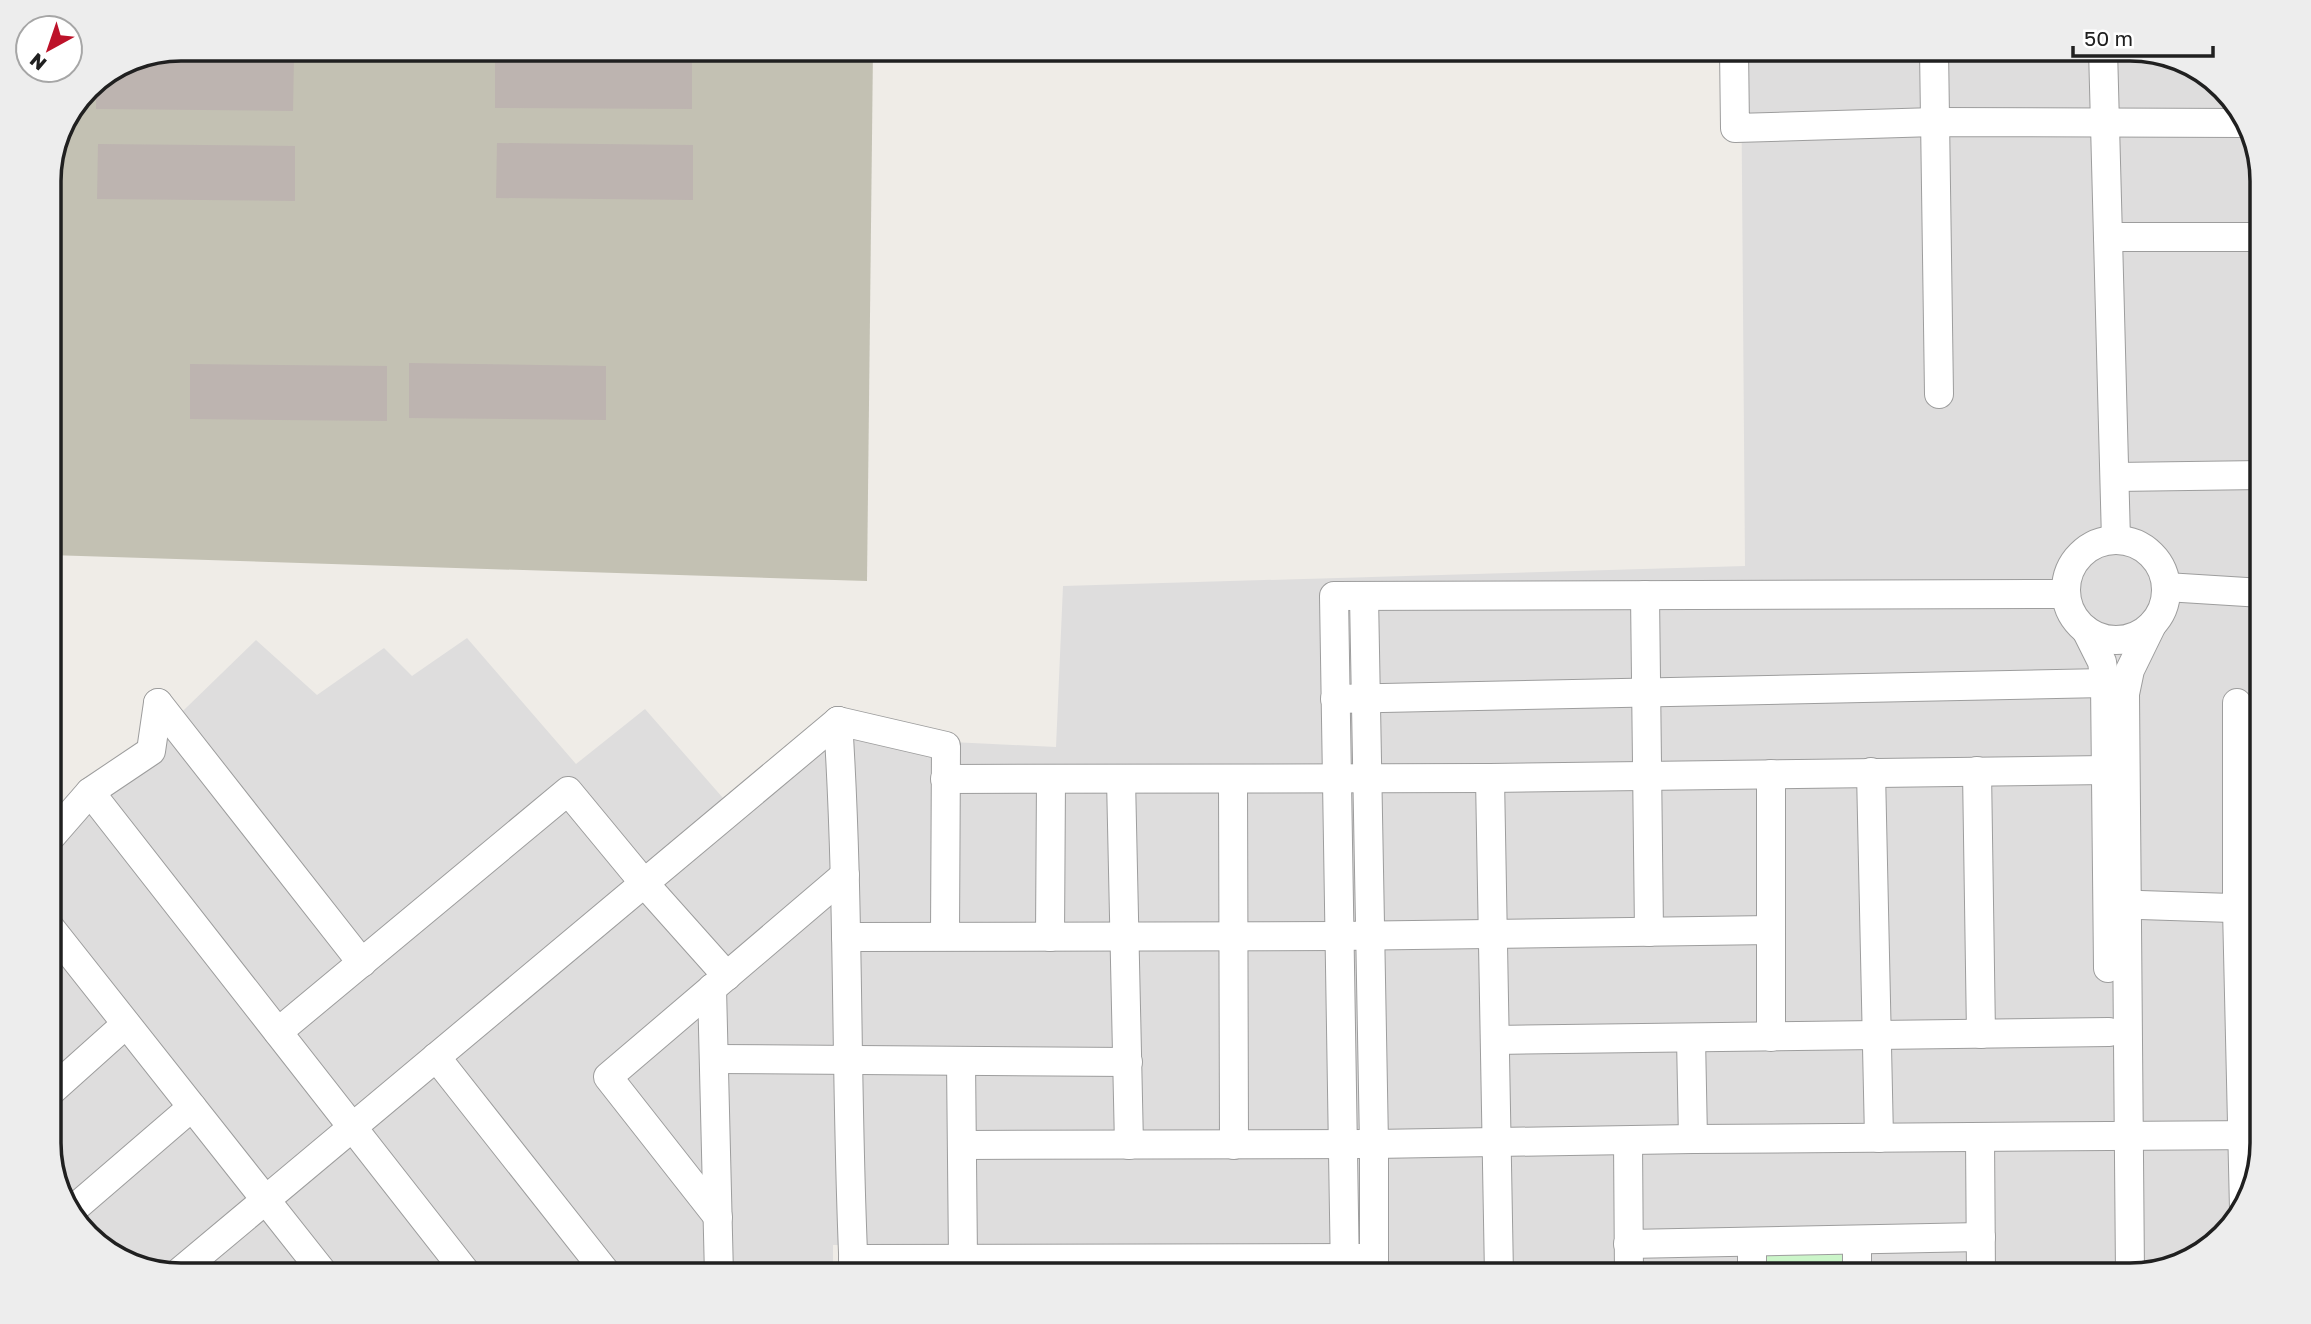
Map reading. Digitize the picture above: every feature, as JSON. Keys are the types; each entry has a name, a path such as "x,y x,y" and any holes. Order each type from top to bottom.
{"street":[{"path":"1734,61 1735,128 1935,122 2234,123"},
{"path":"1934,61 1939,394"},
{"path":"2103,61 2116,540"},
{"path":"2108,237 2249,237"},
{"path":"2115,477 2249,475"},
{"path":"2113,1263 2119,1136 2117,904 2106,770 2105,683 2102,662 2086,630 2070,611 2066,594 2067,576 2080,555 2100,542 2116,540 2135,544 2155,558 2166,587 2164,604 2130,670 2125,694 2117,904 2109,1032 2119,1136 2129,1263"},
{"path":"2166,587 2249,592"},
{"path":"1344,1263 1334,596 2066,594"},
{"path":"1645,595 1649,932"},
{"path":"1364,596 1369,779 1374,1263"},
{"path":"2086,630 2096,636 2120,640 2143,632 2152,625"},
{"path":"1335,699 2105,683"},
{"path":"62,824 90,792 151,751 158,704 362,963"},
{"path":"2237,704 2250,905"},
{"path":"838,721 946,746 944,936"},
{"path":"838,721 845,875 847,1060 854,1263"},
{"path":"190,1263 838,721"},
{"path":"945,779 1369,779 2106,770"},
{"path":"1977,771 1981,1034"},
{"path":"1871,772 1879,1138"},
{"path":"1771,774 1771,1037"},
{"path":"1490,778 1499,1263"},
{"path":"1051,779 1051,936"},
{"path":"1121,779 1129,1145"},
{"path":"1233,780 1234,1145"},
{"path":"278,1032 568,791 644,883 719,982 714,1059 719,1263"},
{"path":"90,792 459,1263"},
{"path":"718,1217 608,1077 845,875"},
{"path":"2117,904 2250,909"},
{"path":"846,937 1369,936 1771,930"},
{"path":"62,943 315,1263"},
{"path":"62,1081 126,1024"},
{"path":"1494,1040 2109,1032"},
{"path":"1691,1038 1693,1139"},
{"path":"436,1057 599,1263"},
{"path":"714,1059 1128,1062"},
{"path":"961,1061 963,1259"},
{"path":"78,1205 192,1107"},
{"path":"962,1145 1374,1144 2250,1135"},
{"path":"1980,1137 1981,1263"},
{"path":"1628,1141 1629,1263"},
{"path":"1628,1244 1981,1237"},
{"path":"1857,1240 1857,1263"},
{"path":"1752,1242 1752,1263"},
{"path":"908,1263 963,1259 1181,1263"}],"shaded area":[{"path":"181,61 873,61 867,581 62,555 62,174 65,150 74,128 86,108 115,81 135,70"},
{"path":"1741,61 2145,62 2176,70 2215,96 2237,128 2247,158 2249,174 2250,1143 2246,1174 2234,1203 2215,1228 2190,1247 2161,1259 2130,1263 1379,1263 1379,1252 833,1245 833,1263 181,1263 150,1259 121,1247 96,1228 70,1189 62,1150 62,828 256,640 317,695 384,648 412,676 467,638 576,764 645,709 737,814 829,736 1056,747 1063,586 1745,566"}],"green space":[{"path":"1763,1251 1846,1252 1846,1263 1763,1263"}],"building":[{"path":"181,61 294,61 293,111 96,109 96,97 115,81 135,70 158,64"},
{"path":"495,61 692,61 692,109 495,108"},
{"path":"497,143 693,145 693,200 496,198"},
{"path":"98,144 295,146 295,201 97,199"},
{"path":"409,363 606,366 606,420 409,418"},
{"path":"190,364 387,366 387,421 190,419"}]}
